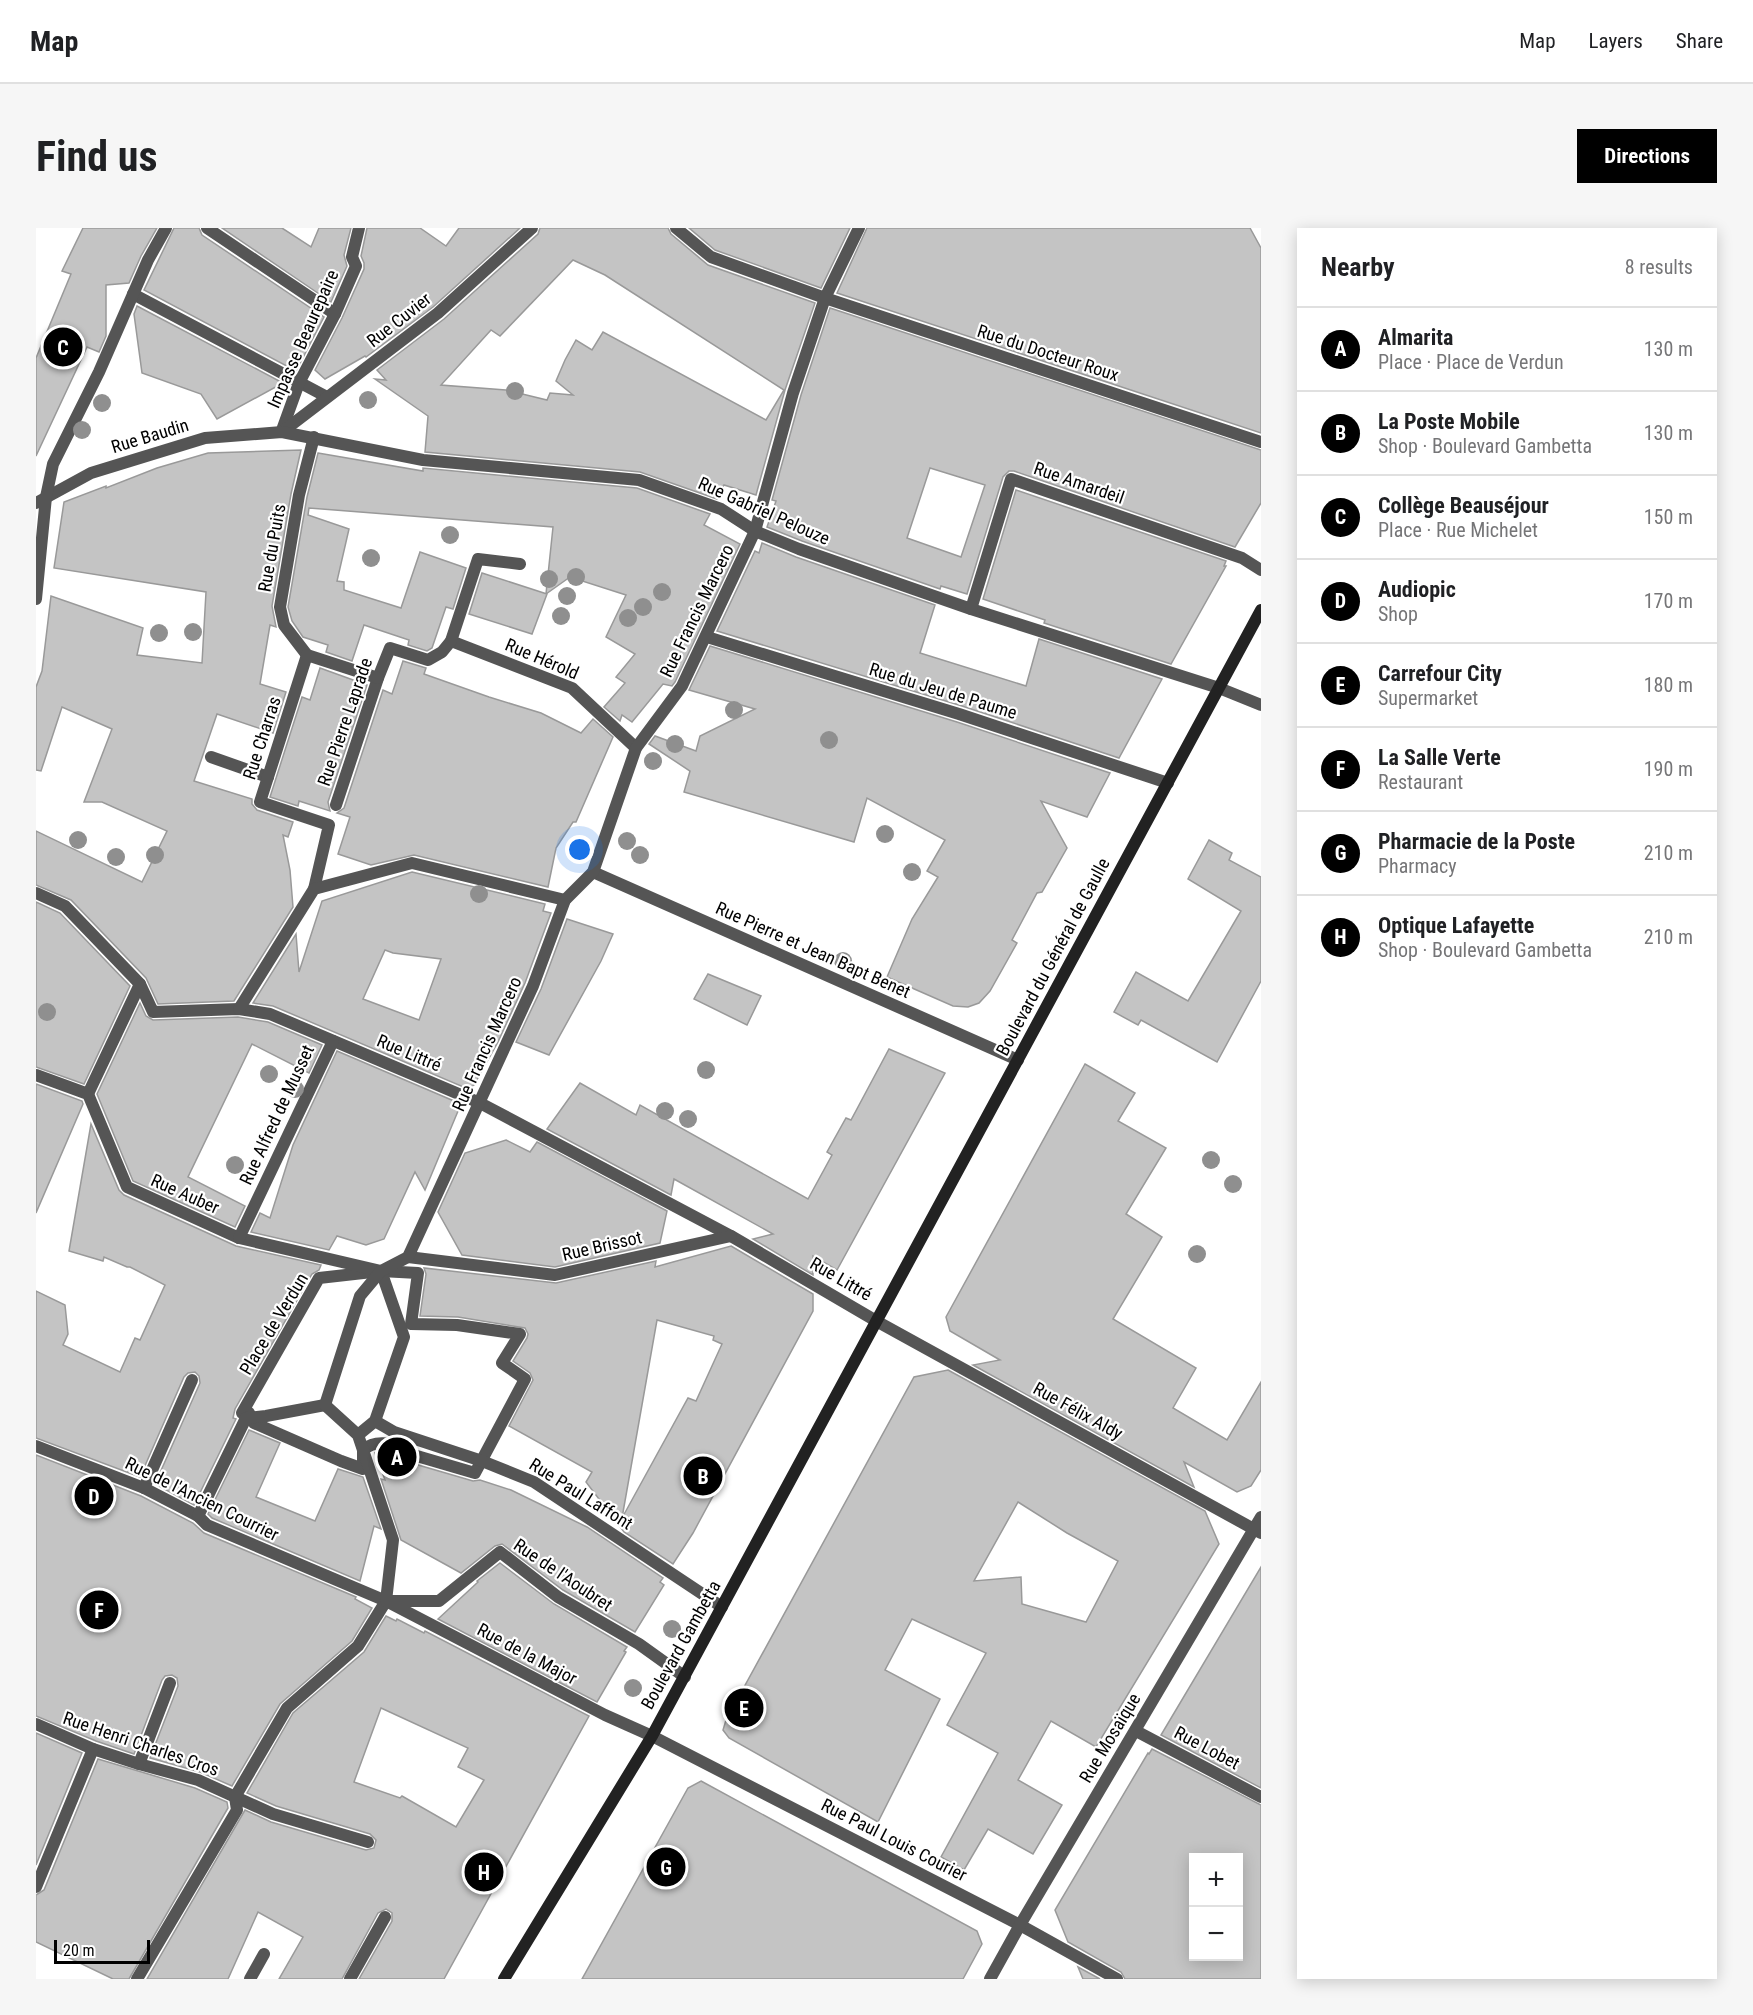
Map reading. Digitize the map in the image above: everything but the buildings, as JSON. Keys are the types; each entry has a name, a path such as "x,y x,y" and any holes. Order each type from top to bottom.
{"main road":[{"name":"Boulevard du Général de Gaulle","path":"878,1322 1261,609"},
{"name":"Boulevard Gambetta","path":"504,1979 652,1736 878,1322"}],"street":[{"path":"36,599 41,500 53,464 99,372 148,260 166,228"},
{"path":"207,228 335,314"},
{"name":"Impasse Beaurepaire","path":"282,432 299,382 335,314 356,266 352,257 359,228"},
{"name":"Rue Cuvier","path":"282,432 438,313 532,228"},
{"path":"676,228 711,257 825,298"},
{"name":"Rue Francis Marcero","path":"408,1257 533,986 565,900 593,872 636,748 682,686 755,531 793,393 825,298 858,228"},
{"path":"133,294 327,398"},
{"name":"Rue du Docteur Roux","path":"825,298 1261,442"},
{"name":"Rue Baudin","path":"41,500 91,473 205,438 282,432"},
{"name":"Rue Gabriel Pelouze","path":"282,432 423,460 639,480 721,509 755,531 799,549 971,609 1219,688 1261,705"},
{"name":"Rue du Puits","path":"307,655 284,625 280,607 299,495 314,437"},
{"name":"Rue Amardeil","path":"971,609 1011,480 1242,558 1261,570"},
{"path":"451,641 478,559 520,564"},
{"name":"Rue du Jeu de Paume","path":"706,637 959,714 1168,783"},
{"name":"Rue Pierre Laprade","path":"336,806 390,648 428,660 442,652 451,641"},
{"name":"Rue Hérold","path":"451,641 572,688 636,748"},
{"path":"307,655 378,678"},
{"name":"Rue Charras","path":"239,1009 314,889 329,825 260,802 307,655"},
{"path":"211,757 268,777"},
{"path":"314,889 412,863 565,900"},
{"name":"Rue Pierre et Jean Bapt Benet","path":"593,872 1018,1060"},
{"name":"Rue Littré","path":"36,893 65,906 140,984 153,1012 239,1009 270,1014 480,1103 731,1236 878,1322"},
{"path":"36,1075 88,1094 140,984"},
{"name":"Rue Alfred de Musset","path":"239,1238 333,1041"},
{"name":"Rue Auber","path":"88,1094 127,1187 239,1238 381,1271"},
{"name":"Rue Brissot","path":"408,1257 555,1275 731,1236"},
{"path":"325,1405 360,1296 381,1271 408,1257"},
{"path":"358,1435 375,1421 404,1337 381,1271"},
{"name":"Place de Verdun","path":"251,1417 249,1413 242,1413 320,1278 381,1271 418,1273 411,1324 457,1325 520,1334 502,1363 525,1378 482,1461"},
{"name":"Rue Félix Aldy","path":"878,1322 1257,1531"},
{"path":"144,1488 192,1380"},
{"path":"198,1516 246,1418 325,1405"},
{"path":"137,1979 237,1810 235,1797 287,1708 358,1646 386,1601 393,1540 358,1435 325,1405"},
{"path":"251,1417 254,1423 283,1437 363,1468 363,1450 370,1444 390,1443 410,1449 410,1454 475,1473 482,1461"},
{"name":"Rue Paul Laffont","path":"375,1421 394,1432 482,1461 534,1482 723,1607"},
{"name":"Rue de l'Ancien Courrier","path":"36,1446 144,1488 198,1516 207,1525 386,1601"},
{"name":"Rue Mosaïque","path":"990,1979 1020,1925 1257,1531 1261,1517"},
{"name":"Rue de l'Aoubret","path":"386,1601 439,1601 500,1552 558,1597 639,1644 685,1677"},
{"name":"Rue de la Major","path":"386,1601 605,1715 652,1736"},
{"path":"140,1764 170,1683"},
{"name":"Rue Henri Charles Cros","path":"36,1724 93,1749 198,1780 273,1814 368,1842"},
{"name":"Rue Lobet","path":"1136,1731 1261,1797"},
{"name":"Rue Paul Louis Courier","path":"652,1736 1020,1925 1117,1979"},
{"path":"36,1887 93,1749"},
{"path":"350,1979 385,1917"},
{"path":"250,1979 264,1954"}],"place":[{"name":"Collège Beauséjour","path":"63,347"},
{"name":"Almarita","path":"397,1457"},
{"name":"La Poste Mobile","path":"703,1476"},
{"name":"Audiopic","path":"94,1496"},
{"name":"La Salle Verte","path":"99,1610"},
{"name":"Carrefour City","path":"744,1708"},
{"name":"Pharmacie de la Poste","path":"666,1867"},
{"name":"Optique Lafayette","path":"484,1872"}]}
